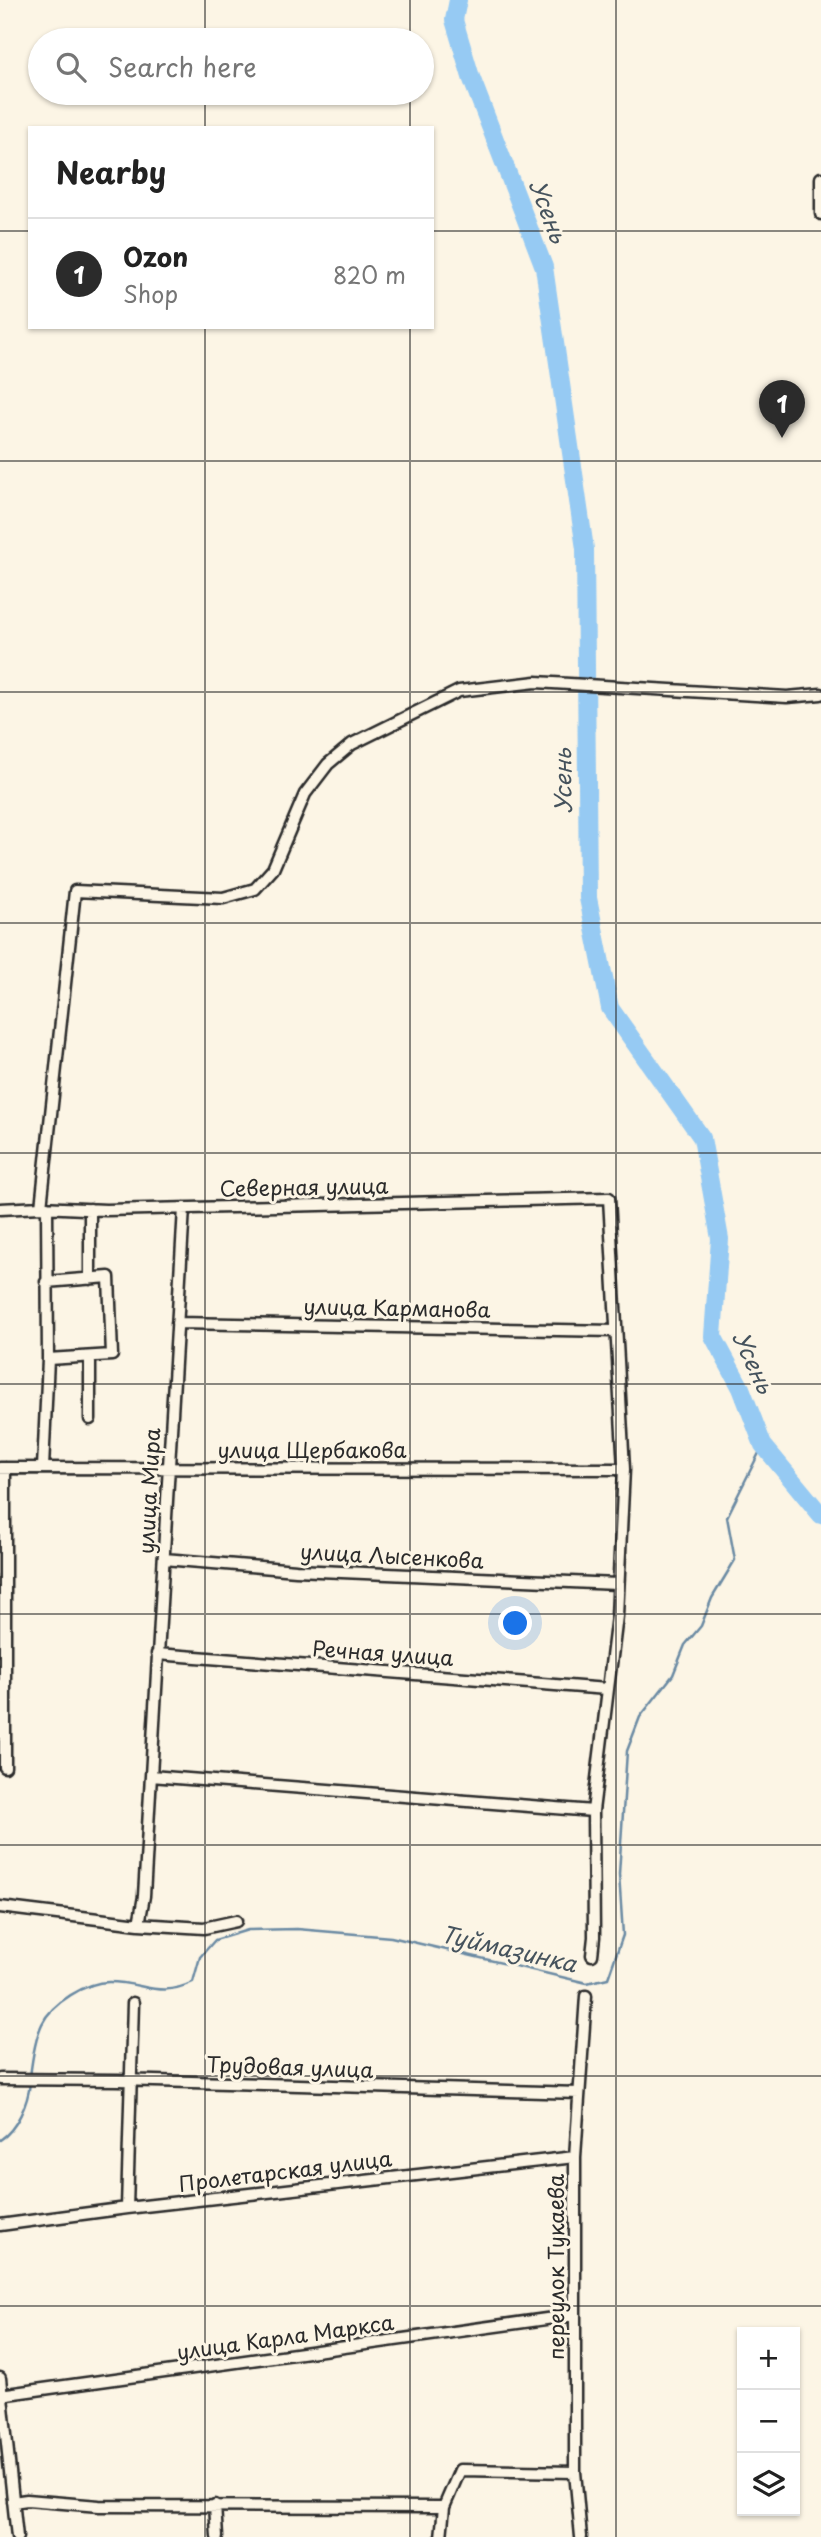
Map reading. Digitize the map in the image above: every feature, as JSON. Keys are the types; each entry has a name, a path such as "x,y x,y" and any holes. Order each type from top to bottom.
{"street":[{"path":"821,178 821,214"},
{"path":"43,1468 48,1359 44,1207 75,891 223,898 254,889 273,869 304,794 328,764 352,744 459,691 536,682 787,697 821,694"},
{"name":"Северная улица","path":"0,1209 184,1208 609,1198 616,1331"},
{"name":"улица Мира","path":"139,1924 144,1896 184,1208"},
{"path":"90,1209 90,1279"},
{"path":"46,1282 109,1277 112,1355 48,1359"},
{"name":"улица Карманова","path":"177,1322 616,1331"},
{"path":"592,1955 593,1811 617,1616 624,1469 616,1331"},
{"path":"90,1357 90,1419"},
{"path":"2,1468 5,1767"},
{"name":"улица Щербакова","path":"2,1468 624,1469"},
{"name":"улица Лысенкова","path":"164,1559 296,1570 617,1584"},
{"name":"Речная улица","path":"157,1654 607,1689"},
{"path":"150,1776 593,1811"},
{"path":"0,1907 139,1924 204,1928 236,1921"},
{"name":"переулок Тукаева","path":"581,2537 575,2472 575,2157 586,1996"},
{"path":"127,2208 133,2003"},
{"name":"Трудовая улица","path":"0,2079 131,2080 579,2093"},
{"name":"Пролетарская улица","path":"0,2225 575,2157"},
{"name":"улица Карла Маркса","path":"1,2395 575,2315"},
{"path":"0,2378 18,2537"},
{"path":"442,2537 444,2507 460,2470 575,2472"},
{"path":"13,2502 27,2500 99,2506 444,2507"},
{"path":"215,2505 217,2537"}],"waterway":[{"name":"Усень","path":"458,0 454,20 471,77 544,267 585,549 588,898 610,1008 702,1138 720,1239 713,1336 741,1388 763,1445 821,1515"},
{"name":"Туймазинка","path":"30,2077 42,2024 62,2001 80,1990 100,1983 160,1989 181,1987 193,1982 200,1957 215,1940 248,1930 297,1929 391,1937 587,1983 608,1978 623,1935 619,1874 627,1751 640,1717 673,1675 685,1645 701,1626 712,1598 735,1560 727,1517 763,1445"},
{"name":"Туймазинка","path":"0,2140 12,2129 21,2115 30,2083"}],"place":[{"name":"Ozon","path":"782,438"}]}
